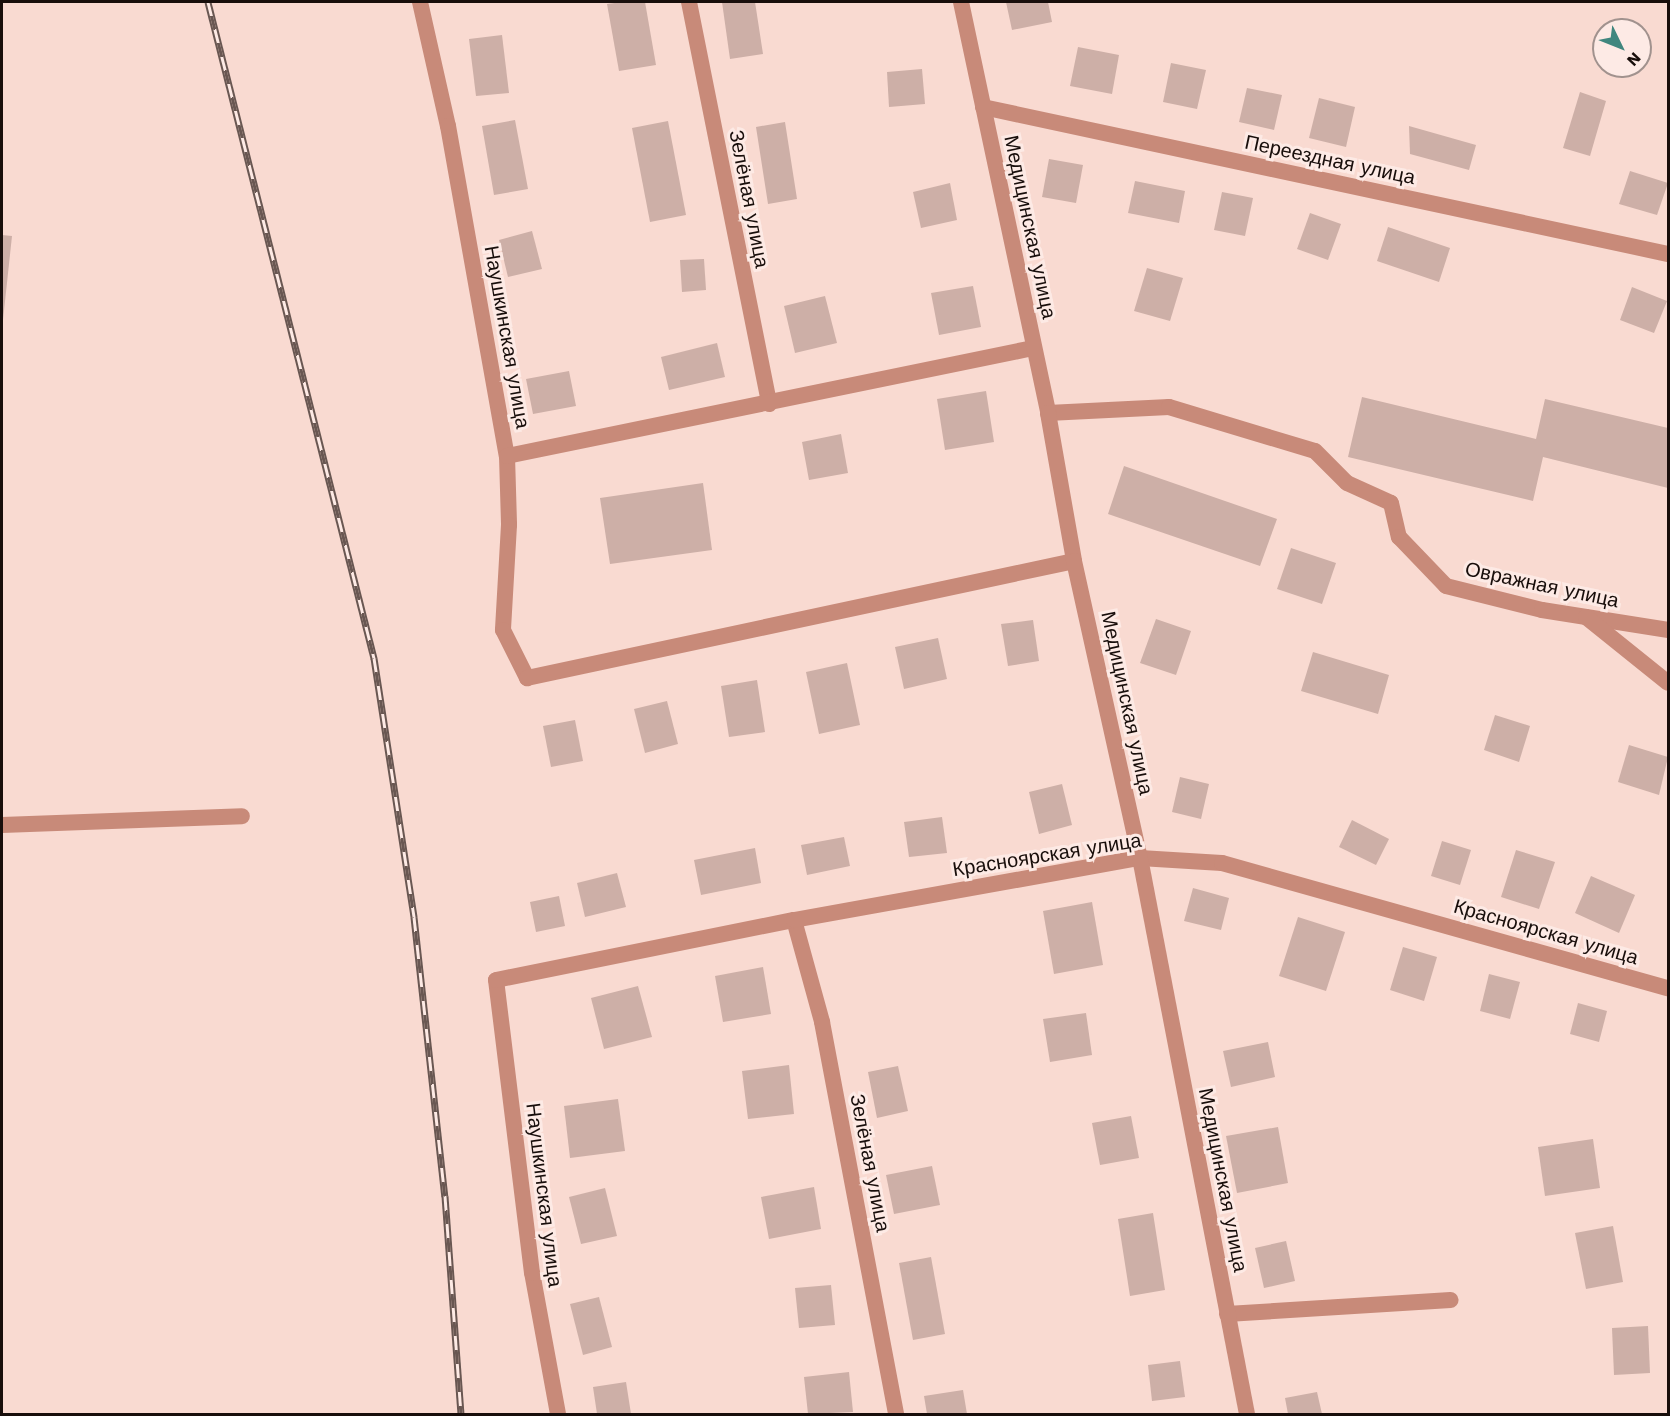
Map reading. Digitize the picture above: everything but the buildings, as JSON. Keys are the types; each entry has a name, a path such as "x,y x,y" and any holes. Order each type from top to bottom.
{"street":[{"name":"Наушкинская улица","path":"420,2 448,126 507,456 509,525 503,630 527,678 1074,561"},
{"name":"Зелёная улица","path":"689,2 768,404"},
{"name":"Медицинская улица","path":"961,2 1048,413 1074,561 1140,858 1247,1414"},
{"name":"Переездная улица","path":"983,107 1668,254"},
{"path":"507,456 1033,348"},
{"name":"Овражная улица","path":"1048,413 1169,408 1315,450 1347,483 1391,503 1398,537 1446,586 1585,617 1668,630"},
{"path":"1585,617 1668,683"},
{"path":"2,825 242,816"},
{"name":"Красноярская улица","path":"496,980 794,920 1140,858 1222,863 1668,988"},
{"name":"Зелёная улица","path":"794,920 822,1022 896,1414"},
{"name":"Наушкинская улица","path":"496,980 532,1273 558,1414"},
{"path":"1227,1314 1451,1300"}],"railway":[{"path":"208,2 374,658 414,917 445,1196 461,1414"}]}
